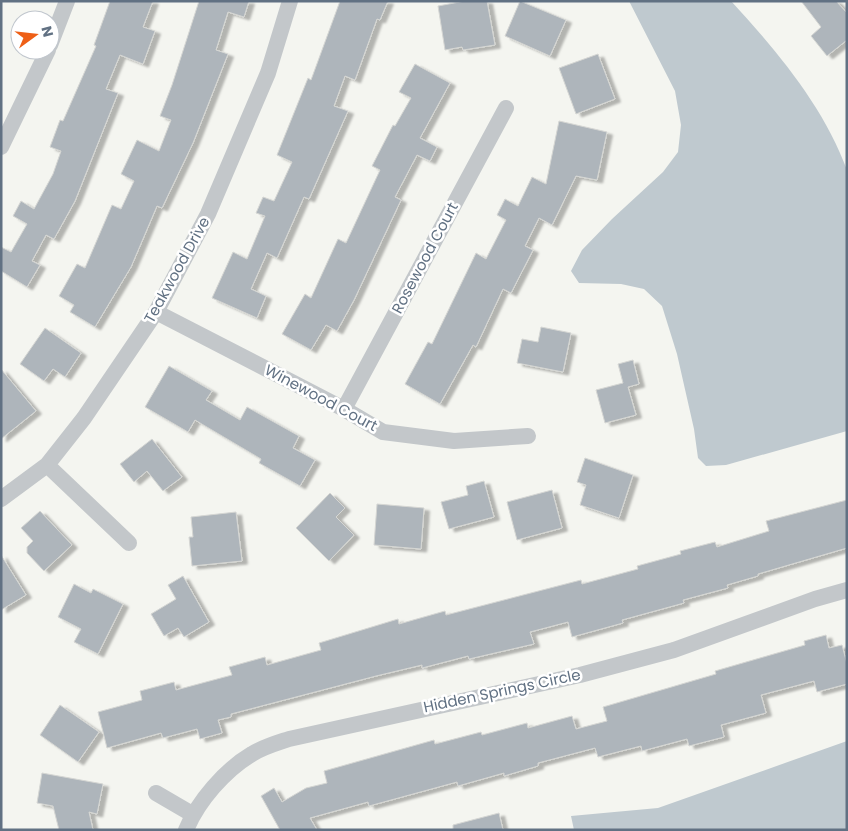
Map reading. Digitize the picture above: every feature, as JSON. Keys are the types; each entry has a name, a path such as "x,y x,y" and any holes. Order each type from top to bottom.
{"street":[{"path":"60,19 67,1"},
{"name":"Teakwood Drive","path":"1,499 47,465 84,418 156,312 208,214 268,73 290,1"},
{"path":"1,147 43,60"},
{"name":"Rosewood Court","path":"344,409 506,108"},
{"name":"Winewood Court","path":"156,312 344,409 383,432 454,441 528,436"},
{"path":"47,465 129,543"},
{"name":"Hidden Springs Circle","path":"186,830 192,814 230,769 253,753 288,738 580,675 674,650 815,599 847,590"},
{"path":"156,793 192,814"}],"shaded area":[{"path":"629,1 731,1 782,60 826,124 847,170 847,431 726,465 706,466 698,458 694,429 677,354 662,306 644,289 621,284 579,283 571,271 582,250 612,219 663,172 678,152 681,125 675,91"},
{"path":"847,741 847,830 574,830 571,816 658,808"}],"building":[{"path":"110,1 153,1 143,27 155,31 143,64 120,55 106,89 118,93 75,201 54,239 46,235 32,261 40,265 27,287 1,271 1,247 11,252 27,224 13,216 21,201 34,209 53,174 61,151 50,147 60,120 63,121 96,46 94,45"},
{"path":"199,1 249,1 244,17 228,12 216,50 228,54 193,143 162,208 157,206 131,267 95,327 70,312 74,305 59,296 77,264 85,268 112,205 121,209 134,181 121,174 137,140 159,151 171,120 160,116"},
{"path":"340,1 388,1 380,20 377,19 355,80 345,76 334,106 348,111 309,199 304,197 277,258 267,253 251,289 266,296 257,318 212,298 233,252 247,259 265,216 256,213 263,197 274,201 292,162 277,155 308,78 311,80"},
{"path":"465,1 487,1 495,45 463,50 462,47 445,50 438,6"},
{"path":"520,1 566,20 550,56 505,36"},
{"path":"801,1 836,1 847,13 847,40 827,56 811,36 821,27"},
{"path":"598,54 615,99 576,114 559,68"},
{"path":"415,64 450,83 420,138 437,147 430,161 417,155 395,197 401,200 354,300 337,331 326,325 311,350 282,334 305,294 311,298 338,239 346,243 380,170 372,166 393,125 395,126 411,98 399,92"},
{"path":"559,121 607,132 597,180 576,176 552,225 539,218 525,246 533,250 511,293 503,289 476,347 473,345 440,404 405,384 428,342 432,344 476,253 486,259 506,220 497,215 505,199 518,206 532,177 546,184"},
{"path":"541,327 571,333 563,372 517,363 522,339 538,342"},
{"path":"45,328 81,353 65,377 53,369 44,381 20,364"},
{"path":"633,360 639,384 628,387 636,415 605,423 596,390 623,383 618,364"},
{"path":"169,366 212,391 206,400 240,420 247,407 299,436 293,448 315,460 300,486 259,463 261,459 195,420 188,432 145,407"},
{"path":"1,369 36,411 1,439"},
{"path":"152,439 182,477 163,491 147,471 134,482 120,464"},
{"path":"585,458 633,475 619,518 580,505 586,485 577,482"},
{"path":"484,481 494,517 449,529 441,502 468,495 466,486"},
{"path":"552,490 562,528 517,540 507,502"},
{"path":"330,493 345,508 336,517 354,535 329,561 296,528"},
{"path":"847,500 847,548 758,574 758,576 727,585 728,588 683,600 684,603 622,620 623,623 572,637 568,622 530,632 534,644 469,659 468,656 422,668 422,665 231,714 231,717 218,720 222,733 200,739 197,729 163,738 161,733 107,748 98,712 142,700 140,691 174,682 176,690 232,675 229,667 265,657 267,665 321,650 319,643 398,619 399,624 445,611 446,615 581,580 582,584 638,569 637,566 681,554 680,551 715,542 717,547 769,531 766,521"},
{"path":"377,504 424,508 421,549 374,545"},
{"path":"40,511 72,545 44,571 27,553 27,547 33,541 21,528"},
{"path":"236,512 242,561 192,566 189,537 193,537 191,517"},
{"path":"1,555 26,595 1,610"},
{"path":"183,576 209,622 184,637 178,628 164,636 151,614 176,599 168,585"},
{"path":"74,584 91,593 93,589 123,604 98,654 74,642 81,629 58,617"},
{"path":"826,635 829,648 842,645 847,664 847,684 817,692 814,681 761,695 766,713 721,725 724,737 689,746 687,739 642,751 641,746 598,757 595,748 538,763 538,766 504,776 504,773 458,786 457,782 369,806 368,802 310,818 317,830 280,830 261,796 274,788 282,802 306,788 327,783 324,771 434,740 435,744 481,732 482,735 527,723 528,728 572,716 576,729 607,721 603,707 716,674 715,671 805,645 804,641"},
{"path":"60,705 99,732 78,762 40,735"},
{"path":"42,773 103,784 97,814 89,812 93,830 59,830 53,806 37,803"},
{"path":"499,813 503,830 453,830 453,825"}]}
